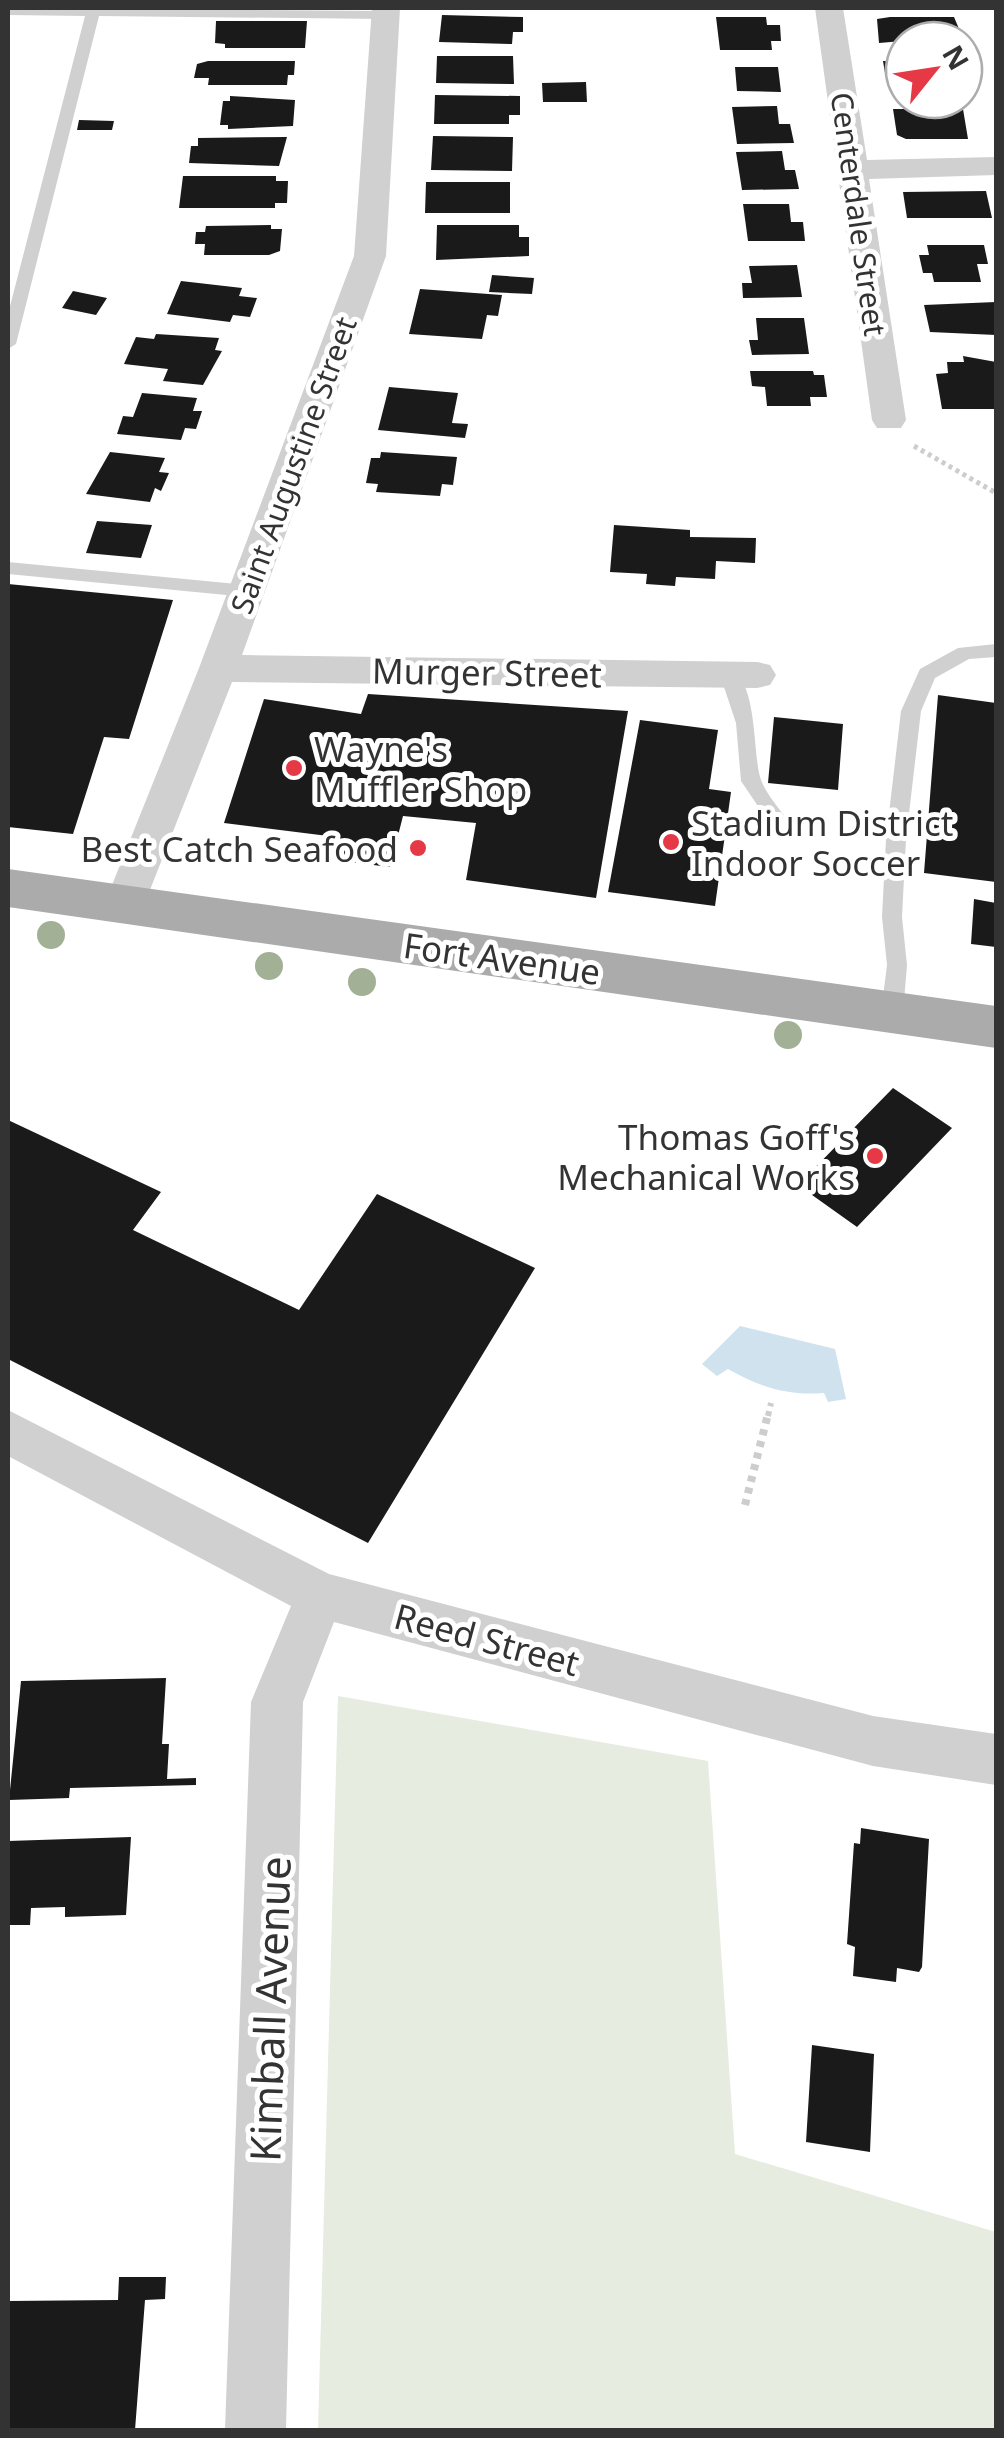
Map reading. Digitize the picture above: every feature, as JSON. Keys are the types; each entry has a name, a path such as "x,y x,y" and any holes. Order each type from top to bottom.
{"main road":[{"name":"Fort Avenue","path":"8,888 996,1027"}],"street":[{"name":"Centerdale Street","path":"829,8 852,170 899,430"},
{"name":"Saint Augustine Street","path":"124,904 218,668 370,256 386,11"},
{"path":"852,170 996,166"},
{"name":"Murger Street","path":"218,668 743,675"},
{"name":"Reed Street","path":"8,1432 320,1595 872,1741 996,1759"},
{"name":"Kimball Avenue","path":"256,2430 278,1702 320,1595"}],"lane":[{"path":"8,11 386,11"},
{"path":"8,344 93,12"},
{"path":"8,568 247,591"},
{"path":"892,1013 896,839 912,711 927,674 965,652 996,651"},
{"path":"743,675 751,782 786,832"}],"path":[{"path":"899,430 996,493"},
{"path":"745,1505 771,1403"}],"shaded area":[{"path":"338,1696 708,1761 735,2154 996,2232 996,2430 318,2430"}],"water":[{"path":"740,1326 835,1349 846,1399 828,1402 824,1393 774,1389 728,1369 717,1376 702,1364"}],"building":[{"path":"442,15 523,17 523,32 513,32 512,44 439,42"},
{"path":"716,17 766,17 767,25 780,25 781,41 771,41 772,50 720,50"},
{"path":"877,19 955,20 884,20 884,43 879,43"},
{"path":"216,21 307,21 305,48 225,48 225,44 215,43"},
{"path":"437,56 513,56 514,84 436,83"},
{"path":"295,61 294,75 288,75 287,85 208,85 209,78 194,78 197,64"},
{"path":"735,67 778,67 781,92 737,91"},
{"path":"586,82 587,102 543,102 542,83"},
{"path":"435,95 520,96 520,115 509,115 509,124 434,124"},
{"path":"230,96 295,100 293,126 228,129 228,125 220,125 223,101 230,101"},
{"path":"777,106 779,124 790,124 794,143 737,144 732,107"},
{"path":"79,120 114,121 112,130 77,130"},
{"path":"895,120 965,120 968,139 906,139 897,135"},
{"path":"433,136 513,137 512,171 431,170"},
{"path":"287,137 279,166 189,163 191,146 198,146 198,138"},
{"path":"782,151 785,170 795,170 799,189 742,190 736,152"},
{"path":"183,176 276,176 276,181 288,181 287,203 275,203 275,208 179,208"},
{"path":"426,182 510,182 510,213 425,213"},
{"path":"986,191 992,218 907,218 903,192"},
{"path":"743,204 789,204 791,222 803,222 805,241 748,241"},
{"path":"271,225 271,229 282,229 280,251 269,255 204,255 205,244 195,244 196,232 205,232 206,226"},
{"path":"437,225 519,225 519,237 529,237 529,256 436,260"},
{"path":"927,245 984,245 988,264 977,264 981,282 934,282 932,273 923,273 919,255 929,255"},
{"path":"797,265 802,297 743,298 742,283 752,283 749,266"},
{"path":"492,275 534,278 532,294 489,292"},
{"path":"181,281 242,288 239,296 257,298 250,317 233,315 230,322 167,314"},
{"path":"420,289 502,295 498,316 487,315 482,339 409,334"},
{"path":"73,291 107,298 96,315 62,308"},
{"path":"996,302 996,335 930,332 924,305"},
{"path":"756,318 804,318 809,354 752,355 749,340 758,340"},
{"path":"156,334 219,338 215,350 222,351 203,385 163,381 168,369 124,364 136,337 154,339"},
{"path":"963,356 996,362 996,409 942,409 936,374 948,373 947,362 964,362"},
{"path":"750,371 813,371 814,375 824,375 827,397 810,397 811,406 767,406 765,387 752,386"},
{"path":"389,387 458,393 452,423 468,424 465,438 378,430"},
{"path":"142,393 197,398 193,411 202,411 196,429 185,428 181,440 117,434 123,416 133,417"},
{"path":"110,452 165,458 159,472 169,473 161,491 155,488 150,502 86,494"},
{"path":"381,452 457,457 453,485 442,484 440,496 376,492 378,484 366,483 371,458 380,458"},
{"path":"97,521 152,525 141,558 86,553"},
{"path":"614,525 690,530 690,537 756,538 755,563 716,561 715,579 676,577 675,586 646,584 647,574 610,572"},
{"path":"8,584 173,600 129,739 104,737 73,834 8,827"},
{"path":"368,694 628,711 596,898 466,880 476,823 403,816 390,867 323,859 328,836 224,823 264,699 361,714"},
{"path":"938,695 996,703 996,882 924,873"},
{"path":"774,717 843,724 838,790 768,783"},
{"name":"Stadium District Indoor Soccer","path":"640,720 718,730 709,789 731,792 715,906 608,892"},
{"path":"974,899 996,903 996,947 971,944"},
{"name":"Thomas Goff's Mechanical Works","path":"893,1088 952,1128 857,1227 798,1185"},
{"path":"8,1120 161,1192 133,1230 299,1310 377,1194 535,1268 368,1543 8,1359"},
{"path":"166,1678 162,1744 169,1744 167,1779 196,1778 196,1785 70,1788 69,1798 9,1800 21,1681"},
{"path":"861,1828 929,1839 922,1967 919,1972 897,1968 896,1982 853,1976 855,1947 847,1944 854,1843 860,1844"},
{"path":"131,1837 126,1915 65,1917 65,1907 31,1908 30,1925 8,1925 8,1841"},
{"path":"812,2045 874,2054 870,2152 806,2142"},
{"path":"119,2277 166,2277 165,2299 145,2300 135,2430 8,2430 8,2301 118,2300"}],"place":[{"name":"Wayne's Muffler Shop","path":"294,768"},
{"name":"Stadium District Indoor Soccer","path":"671,842"},
{"name":"Best Catch Seafood","path":"418,848"},
{"name":"Thomas Goff's Mechanical Works","path":"875,1156"}]}
